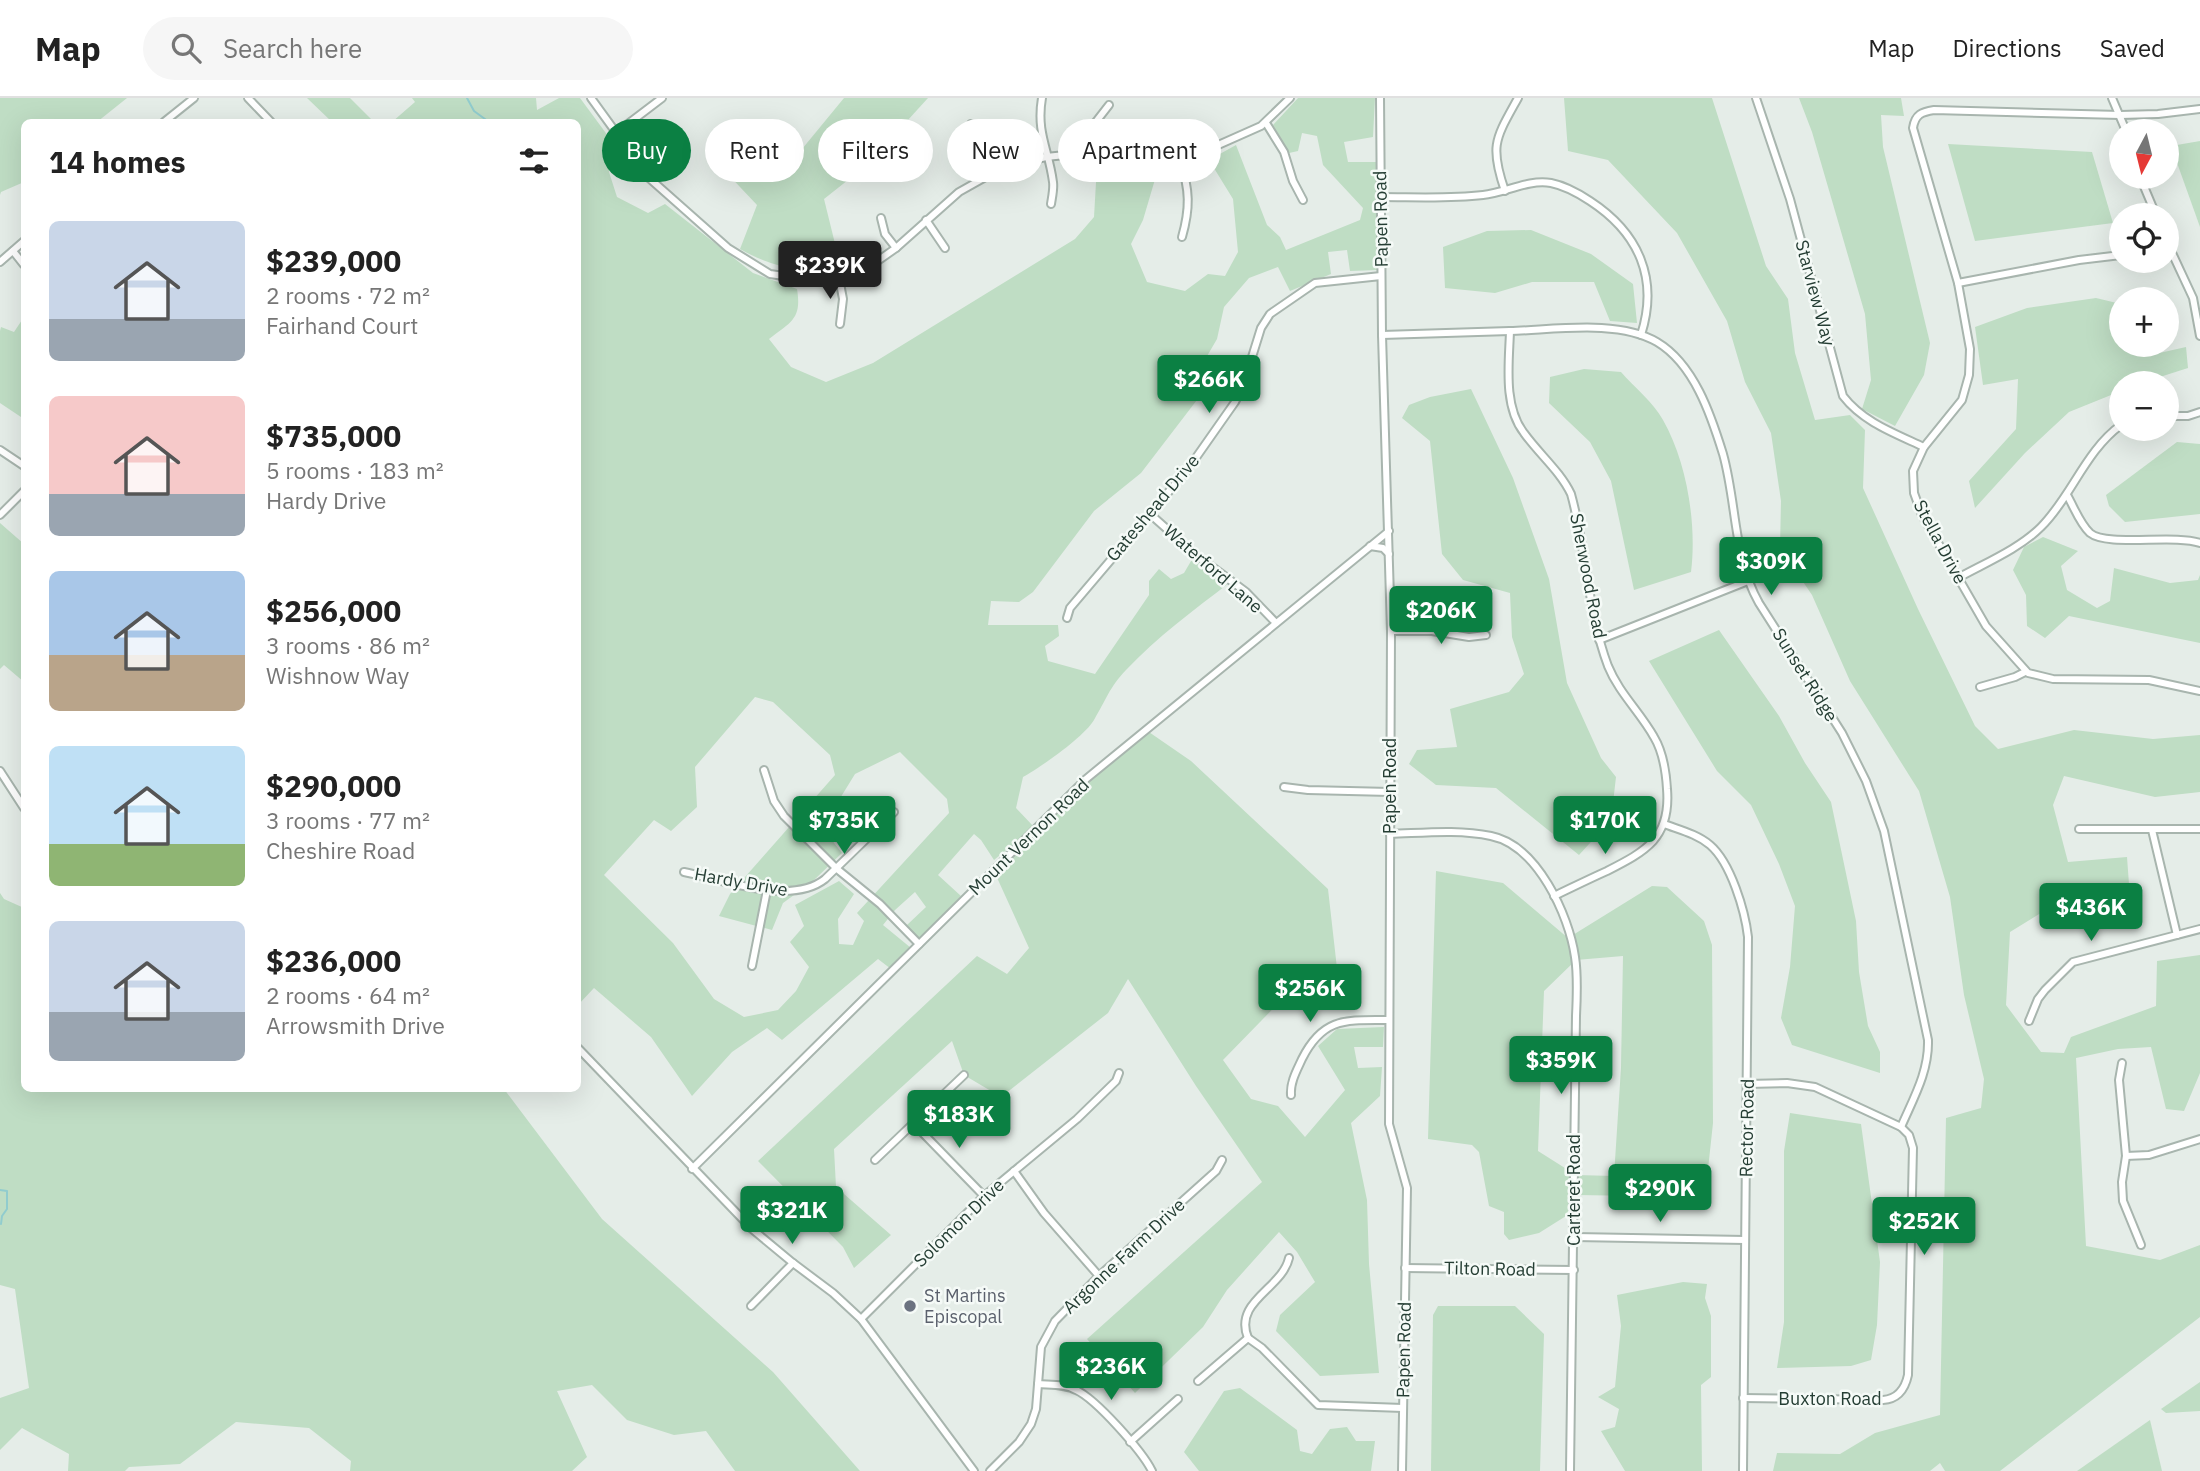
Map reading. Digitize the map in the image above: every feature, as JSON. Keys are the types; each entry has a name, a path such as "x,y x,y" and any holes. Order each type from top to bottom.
{"street":[{"path":"168,119 194,98"},
{"path":"248,98 268,119"},
{"path":"591,98 606,119"},
{"path":"634,119 662,98"},
{"path":"1042,98 1040,118 1046,157 1054,182 1051,204"},
{"path":"1221,145 1266,123 1290,98"},
{"name":"Papen Road","path":"1380,98 1382,335 1391,631 1388,1020 1390,1131 1407,1188 1402,1471"},
{"path":"1504,191 1496,164 1497,139 1518,98"},
{"name":"Starview Way","path":"1756,98 1790,199 1843,396 1866,419 1924,447"},
{"path":"2112,98 2122,119"},
{"path":"1098,119 1110,105"},
{"path":"2120,115 2200,109"},
{"name":"Stella Drive","path":"2025,672 1986,626 1922,515 1914,493 1913,471 1924,447 1962,400 1968,380 1970,349 1958,283 1913,131 1913,121 1917,115 1934,110 2120,115"},
{"path":"1266,123 1284,152 1293,181 1303,200"},
{"path":"1046,157 1058,156"},
{"path":"654,182 728,248 759,269 797,280 839,278 869,267 896,248 959,192 977,182"},
{"path":"1182,237 1189,204 1186,182"},
{"path":"1380,197 1480,195 1534,183 1565,187 1600,207 1624,231 1637,250 1647,280 1647,313 1641,335"},
{"path":"881,218 886,234 896,248"},
{"path":"926,220 945,248"},
{"path":"0,262 21,244"},
{"path":"13,251 21,261"},
{"path":"1958,283 2109,256"},
{"path":"2179,271 2193,298 2200,336"},
{"name":"Gateshead Drive","path":"1067,618 1070,608 1082,592 1203,448 1240,394 1261,328 1270,314 1315,283 1381,276"},
{"path":"839,278 843,299 840,324"},
{"name":"Sunset Ridge","path":"1382,335 1617,329 1657,342 1675,357 1710,414 1730,484 1740,556 1748,581 1759,603 1854,754 1880,818 1902,909 1928,1041 1927,1061 1921,1083 1901,1127"},
{"name":"Sherwood Road","path":"1510,331 1509,362 1513,412 1522,432 1562,477 1571,494 1599,640 1614,680 1650,730 1659,748 1667,795 1664,824"},
{"path":"2179,416 2200,412"},
{"path":"1958,578 2042,527 2109,437"},
{"path":"0,450 21,464"},
{"path":"0,515 21,494"},
{"path":"2067,495 2088,531 2099,538 2162,538 2200,543"},
{"name":"Waterford Lane","path":"1150,514 1195,554 1246,592 1276,623"},
{"name":"Mount Vernon Road","path":"692,1168 1088,778 1389,531"},
{"path":"1370,546 1384,548 1389,554"},
{"path":"1599,640 1748,581"},
{"path":"1391,631 1424,631 1469,637 1486,635"},
{"path":"1980,687 2025,672 2053,679 2149,680 2200,691"},
{"path":"764,770 778,808 837,869 880,904 919,944"},
{"path":"0,771 21,803"},
{"path":"1284,787 1390,792"},
{"name":"Hardy Drive","path":"684,872 766,890 797,892 819,884 894,812"},
{"path":"1554,896 1643,852 1658,836 1664,824"},
{"name":"Rector Road","path":"1664,824 1691,834 1713,848 1727,869 1742,908 1748,937 1743,1471"},
{"path":"2079,829 2200,829"},
{"path":"2152,830 2177,935"},
{"name":"Carteret Road","path":"1390,834 1458,833 1492,836 1510,842 1531,860 1554,896 1565,920 1576,960 1573,1154 1575,1237 1570,1471"},
{"path":"752,966 766,890"},
{"path":"2029,1021 2038,999 2073,962 2200,929"},
{"path":"1291,1095 1292,1081 1308,1047 1325,1029 1345,1021 1388,1020"},
{"path":"581,1051 752,1230 833,1293 860,1319 974,1471"},
{"path":"2122,1063 2119,1080 2126,1156 2122,1182 2123,1201 2141,1245"},
{"name":"Solomon Drive","path":"860,1319 984,1196 1077,1119 1116,1081 1119,1073"},
{"path":"874,1160 964,1075"},
{"path":"1747,1084 1787,1083 1815,1087 1901,1127"},
{"path":"914,1124 984,1196"},
{"name":"Buxton Road","path":"1743,1398 1883,1401 1893,1398 1904,1388 1908,1375 1913,1148 1909,1135 1901,1127"},
{"path":"2126,1156 2149,1155 2200,1139"},
{"name":"Argonne Farm Drive","path":"990,1471 1031,1424 1036,1409 1039,1359 1046,1335 1066,1308 1216,1171 1222,1160"},
{"path":"1014,1171 1044,1213 1099,1276"},
{"path":"1575,1237 1745,1240"},
{"path":"1289,1258 1285,1269 1246,1313 1244,1325 1248,1338 1262,1348 1318,1405 1403,1408"},
{"path":"751,1306 793,1263"},
{"name":"Tilton Road","path":"1405,1268 1574,1270"},
{"path":"1198,1381 1248,1338"},
{"path":"1038,1384 1061,1386 1082,1393 1130,1443 1152,1471"},
{"path":"1130,1443 1178,1399"}],"green space":[{"path":"0,98 127,98 101,119 21,119 21,183 1,192 0,195"},
{"path":"307,98 350,98 371,119 329,119"},
{"path":"412,98 536,98 537,110 559,98 580,98 602,128 602,182 612,182 617,197 648,213 665,204 753,273 797,289 796,314 789,324 769,339 791,367 826,382 873,363 1075,239 1094,217 1096,182 1154,182 1143,220 1131,244 1147,282 1185,291 1208,274 1225,276 1238,252 1233,199 1221,180 1221,153 1236,145 1267,225 1280,237 1286,250 1360,220 1363,208 1323,165 1317,136 1302,133 1298,151 1289,153 1273,125 1298,98 1375,98 1373,137 1344,142 1348,162 1377,162 1378,270 1350,271 1347,250 1328,252 1331,274 1290,291 1278,267 1249,278 1224,307 1217,339 1196,375 1200,396 1141,473 1094,511 1033,592 1019,602 991,601 988,625 1058,625 1059,636 1045,646 1048,661 1095,674 1149,595 1149,581 1159,569 1171,579 1184,573 1194,556 1229,583 1163,635 1120,676 1094,720 1081,735 1023,777 1016,808 1034,827 994,860 974,834 938,875 961,896 919,939 907,925 926,907 915,892 895,910 883,925 911,948 891,969 878,959 782,1040 767,1028 732,1052 692,1096 651,1037 594,988 581,1002 581,119 395,119 415,102","holes":["755,697 773,702 830,755 835,775 730,894 719,916 772,930 783,903 812,882 842,853 827,834 831,813 855,774 900,752 947,799 949,813 857,913 864,921 853,945 839,944 838,919 854,894 839,881 795,905 804,926 790,942 809,967 796,991 778,1010 744,1017 714,999 673,943 604,875 654,820 671,831 697,807 695,767"]},
{"path":"844,98 928,98 909,119 827,119"},
{"path":"1564,98 1712,98 1766,266 1788,299 1795,353 1815,420 1850,415 1865,430 1863,488 1975,726 1998,749 2074,730 2153,739 2200,735 2200,792 2155,797 2064,776 2053,805 2068,862 2127,857 2130,898 2052,906 2010,932 2006,1005 2041,1052 2064,1053 2071,1037 2156,1006 2157,961 2200,955 2200,1073 2184,1111 2166,1109 2151,1047 2118,1049 2076,1058 2086,1246 2160,1260 2200,1245 2200,1317 2000,1471 1945,1471 1940,1463 1930,1471 1773,1471 1777,1453 1840,1454 1875,1433 1940,1415 1946,1118 1981,1108 1984,1079 1964,995 1950,897 1919,791 1850,681 1812,595 1780,548 1781,501 1771,433 1745,382 1727,321 1677,233 1608,160 1568,151"},
{"path":"1799,98 1901,98 1904,116 1881,115 1883,147 1930,343 1924,375 1895,426 1862,409 1871,380 1865,314 1812,132"},
{"path":"818,130 818,182 846,182 824,199 842,272 789,268 765,261 740,249 757,205 735,182 804,182 804,147"},
{"path":"2200,141 2200,227 2179,168 2179,145"},
{"path":"1948,144 2092,152 2109,209 2109,224 1975,241"},
{"path":"1531,230 1591,254 1633,284 1637,323 1610,321 1594,282 1532,282 1495,293 1445,288 1443,247 1487,231"},
{"path":"2096,298 2109,301 2109,357 2179,357 2179,349 2186,347 2188,368 2179,371 2109,371 2109,396 2069,412 2025,453 1975,508 1969,481 2016,429 2018,379 1983,385 1975,327 2027,308"},
{"path":"21,322 21,417 0,403 0,331 1,327 14,332"},
{"path":"1584,369 1621,372 1663,420 1678,455 1688,494 1693,534 1691,572 1634,590 1611,481 1590,442 1549,403 1550,377"},
{"path":"1471,389 1513,478 1549,579 1567,683 1601,758 1616,777 1611,820 1579,855 1496,788 1436,785 1409,764 1417,750 1457,747 1450,709 1509,692 1524,674 1512,637 1510,593 1463,580 1442,554 1430,441 1402,418 1409,405 1430,397"},
{"path":"2177,442 2200,444 2200,514 2125,522 2109,506 2106,495"},
{"path":"0,523 21,541 21,679 4,665 0,669"},
{"path":"2043,537 2078,551 2061,566 2067,590 2097,608 2110,601 2114,568 2170,583 2198,580 2200,575 2200,643 2069,616 2045,638 2027,626 2026,595 2013,570 2024,547"},
{"path":"1719,630 1779,716 1831,802 1856,921 1859,972 1868,1026 1880,1052 1880,1073 1792,1045 1781,1018 1790,967 1795,906 1779,864 1751,805 1717,771 1649,661"},
{"path":"1146,730 1191,761 1328,889 1339,986 1300,981 1223,1060 1251,1099 1278,1106 1305,1137 1345,1090 1318,1046 1337,1029 1384,1027 1383,1047 1354,1047 1358,1068 1382,1067 1380,1096 1351,1123 1367,1200 1369,1264 1379,1373 1320,1376 1276,1331 1280,1315 1315,1282 1297,1252 1279,1232 1227,1290 1203,1327 1135,1393 1087,1339 1262,1182 1196,1086 1128,979 1108,1013 1001,1097 964,1075 952,1041 834,1149 836,1187 891,1235 854,1268 843,1247 758,1161 977,956 1007,974 1029,948 994,871 1086,779"},
{"path":"1436,871 1503,883 1568,938 1652,886 1667,887 1704,921 1712,945 1713,1123 1705,1197 1576,1195 1566,1216 1539,1233 1509,1240 1504,1234 1504,1212 1489,1206 1479,1152 1472,1145 1428,1139","holes":["1623,956 1621,1068 1614,1176 1576,1175 1538,1151 1544,991 1576,960"]},
{"path":"0,893 4,899 21,907 21,1092 506,1092 602,1219 773,1372 860,1471 735,1471 706,1431 674,1435 627,1420 592,1385 557,1391 587,1457 572,1471 350,1471 351,1461 309,1428 236,1422 180,1464 129,1467 125,1471 68,1471 69,1454 22,1428 0,1450 0,1398 29,1388 15,1289 0,1285"},
{"path":"1790,1113 1861,1124 1880,1262 1877,1325 1871,1360 1851,1366 1777,1368 1784,1322 1784,1151"},
{"path":"1683,1282 1707,1284 1705,1298 1711,1316 1711,1377 1701,1385 1702,1471 1625,1471 1601,1431 1615,1427 1619,1409 1598,1397 1615,1387 1621,1326 1617,1295"},
{"path":"1438,1306 1515,1306 1544,1334 1540,1471 1431,1471 1433,1315"},
{"path":"2200,1382 2200,1411 2166,1413 2161,1409"},
{"path":"1240,1388 1297,1430 1300,1451 1312,1454 1330,1429 1347,1427 1356,1441 1375,1441 1371,1471 1199,1471 1184,1452 1224,1391"},
{"path":"2150,1420 2162,1471 2077,1471"}],"waterway":[{"path":"467,98 474,111 485,119"},
{"path":"0,1190 7,1191 7,1209 1,1224"}],"place":[{"name":"St Martins Episcopal","path":"910,1306"}]}
